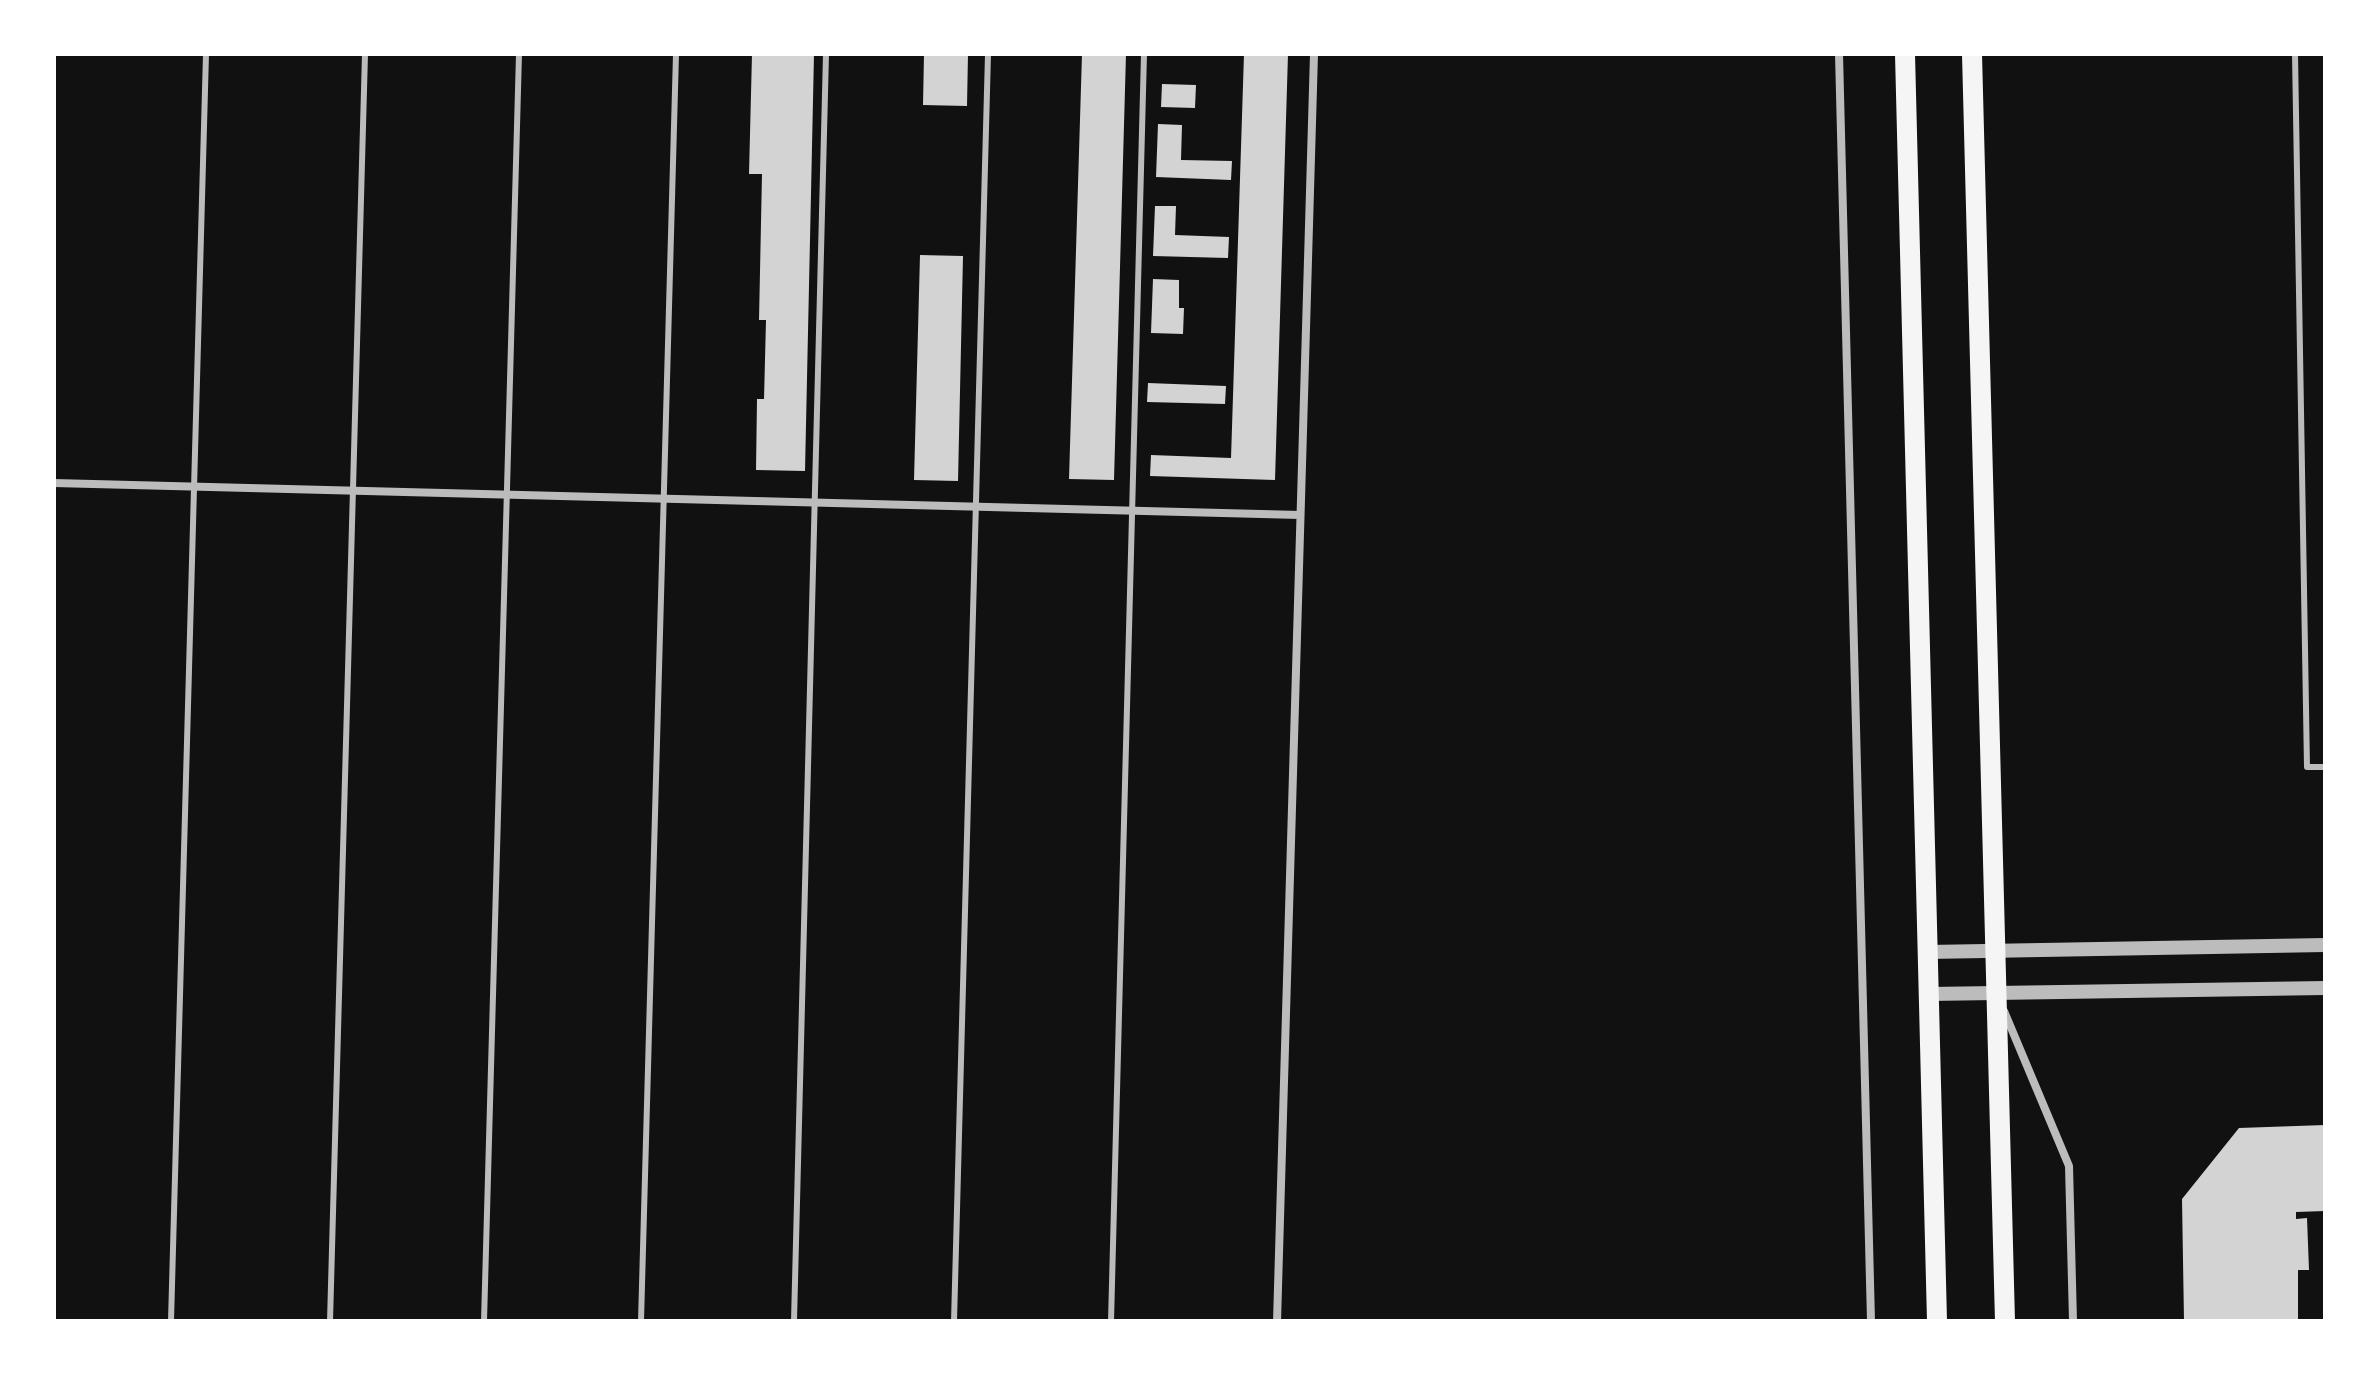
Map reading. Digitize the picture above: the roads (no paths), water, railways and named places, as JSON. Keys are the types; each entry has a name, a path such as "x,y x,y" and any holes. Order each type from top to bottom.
{"main road":[{"path":"1905,54 1937,1321"},
{"path":"1972,54 2005,1321"}],"street":[{"path":"1277,1321 1314,54"},
{"path":"1839,54 1871,1321"},
{"path":"54,483 1300,515"},
{"path":"1928,952 2325,945"},
{"path":"1929,994 2325,988"},
{"path":"1997,993 2069,1166 2073,1321"}],"lane":[{"path":"171,1321 206,54"},
{"path":"330,1321 365,54"},
{"path":"484,1321 519,54"},
{"path":"641,1321 676,54"},
{"path":"794,1321 826,54"},
{"path":"954,1321 988,54"},
{"path":"1111,1321 1144,54"},
{"path":"2295,54 2307,767 2325,767"}]}
